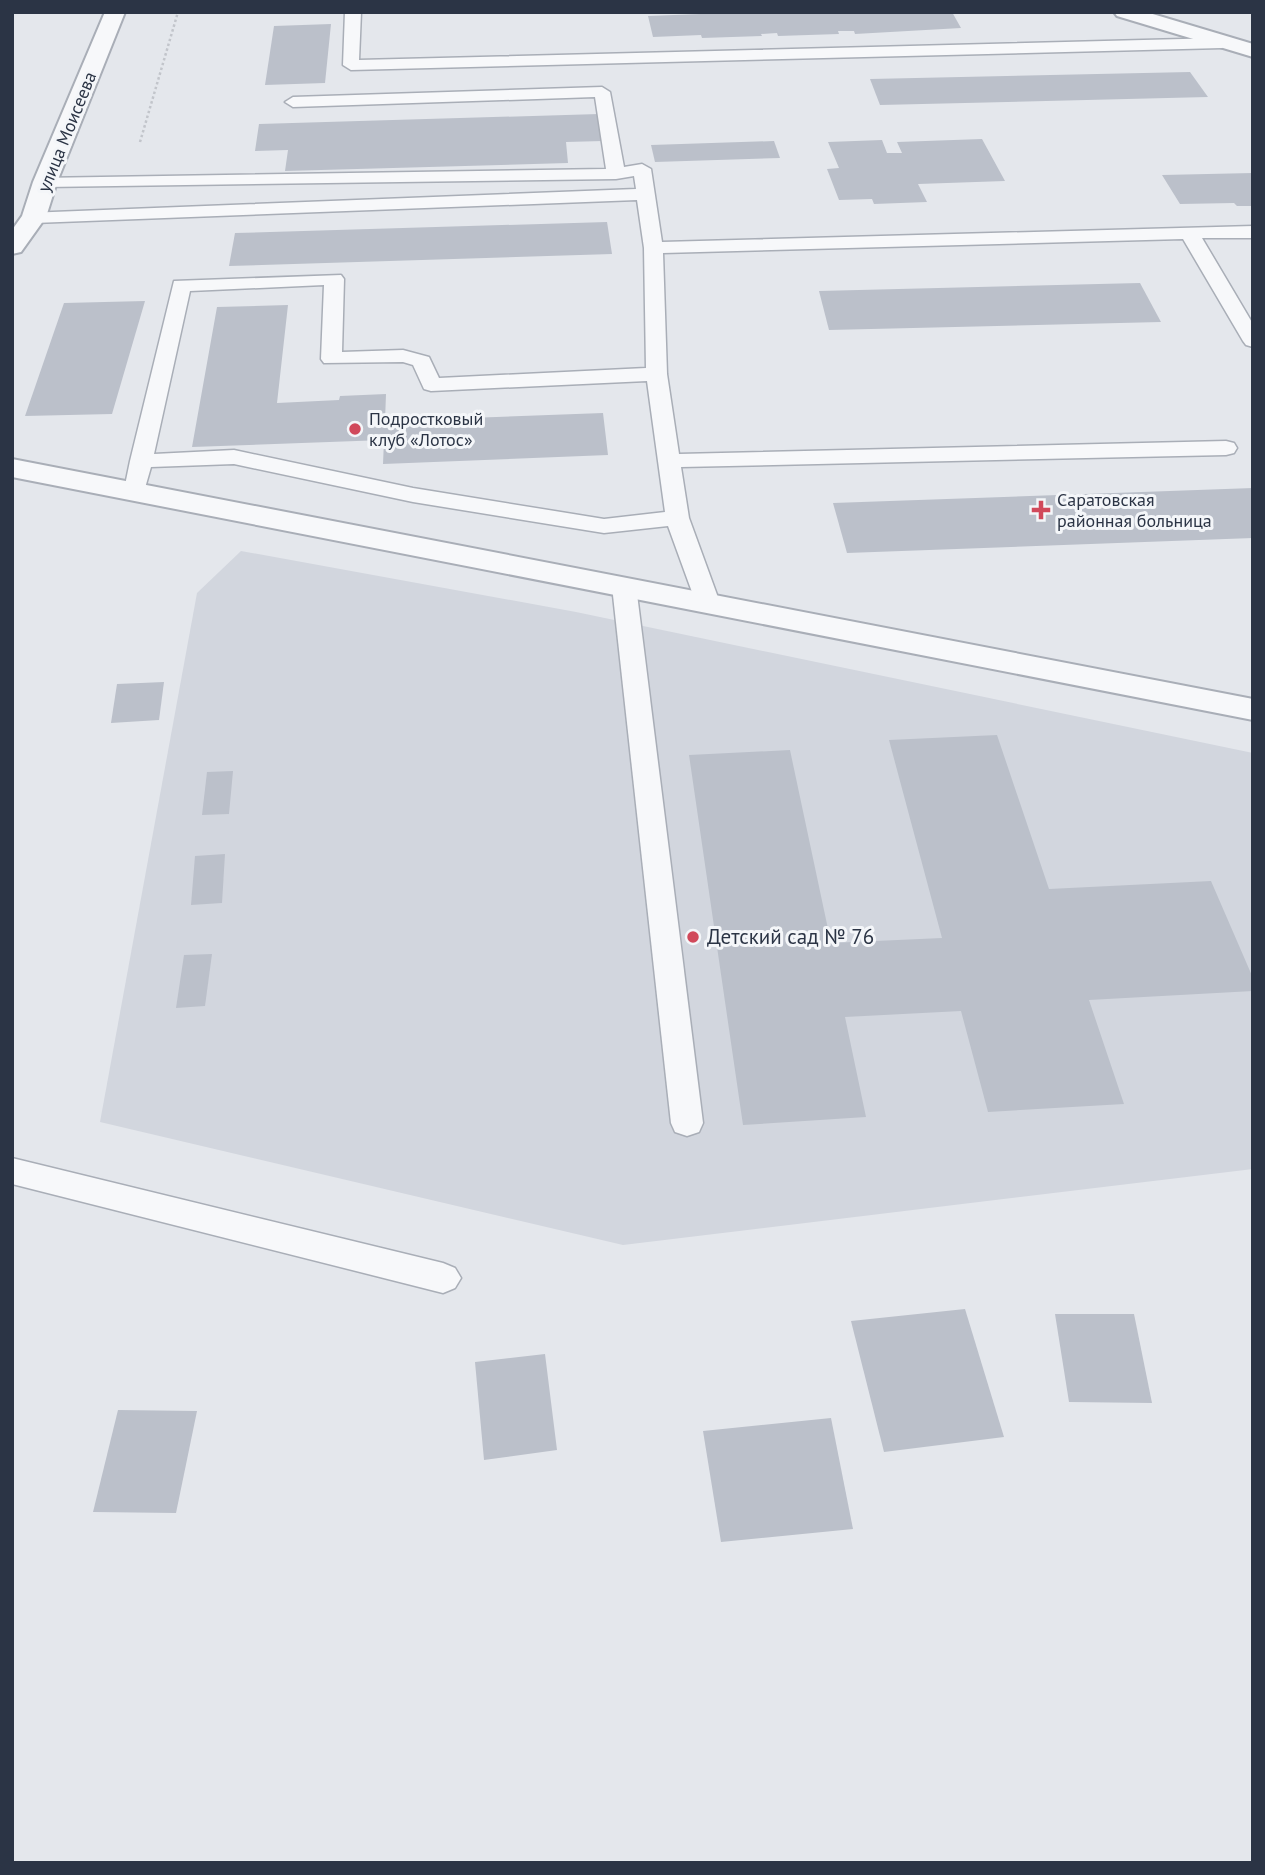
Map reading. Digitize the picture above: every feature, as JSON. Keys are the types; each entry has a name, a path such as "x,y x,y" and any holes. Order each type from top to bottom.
{"street":[{"name":"улица Моисеева","path":"12,247 34,217 45,182 115,12"},
{"path":"1124,12 1253,51"},
{"path":"12,468 138,476 624,586 1253,710"}],"lane":[{"path":"352,12 351,65 1222,43"},
{"path":"293,103 602,92 616,174"},
{"path":"45,182 616,174 642,169 653,248 657,374 677,518 708,603"},
{"path":"34,217 646,194"},
{"path":"653,248 1253,232"},
{"path":"1189,233 1253,341"},
{"path":"657,374 431,385 422,361 403,356 331,359 334,279 181,285 138,476 234,457 413,495 604,526 677,518"},
{"path":"669,461 1226,448"},
{"path":"624,586 687,1123"},
{"path":"12,1171 443,1279"}],"path":[{"path":"129,181 178,12"}],"shaded area":[{"name":"Детский сад № 76","path":"241,551 576,612 1253,753 1253,1169 623,1245 100,1122 197,593"}],"building":[{"path":"752,12 952,12 961,28 855,34 854,31 838,31 839,34 653,37 648,16"},
{"path":"331,24 325,83 265,85 274,26"},
{"path":"1190,72 1208,97 880,105 870,79"},
{"path":"599,114 603,141 566,142 568,163 285,171 288,150 255,151 259,124"},
{"path":"982,139 1005,181 918,184 927,202 874,204 872,199 839,200 827,169 839,168 828,142 882,140 887,153 902,153 897,142"},
{"path":"774,141 780,158 655,162 651,145"},
{"path":"1253,173 1253,206 1237,206 1234,203 1180,204 1162,175"},
{"path":"607,222 612,254 229,266 235,233"},
{"path":"1140,283 1161,322 829,330 819,291"},
{"path":"145,301 112,414 25,416 64,303"},
{"path":"288,305 277,403 339,400 340,396 386,394 385,421 603,413 608,455 383,464 384,440 192,447 217,307"},
{"path":"1253,488 1253,538 847,553 833,503"},
{"path":"164,682 159,720 111,723 117,684"},
{"path":"997,735 1049,889 1211,881 1253,978 1253,991 1089,1000 1124,1104 988,1112 961,1011 845,1017 866,1117 743,1125 689,755 790,750 831,943 942,938 889,740"},
{"path":"233,771 229,814 202,815 207,772"},
{"path":"225,854 222,903 191,905 195,856"},
{"path":"212,954 205,1006 176,1008 184,955"},
{"path":"965,1309 1004,1437 884,1452 851,1321"},
{"path":"1055,1314 1134,1314 1152,1403 1069,1402"},
{"path":"545,1354 557,1450 484,1460 475,1362"},
{"path":"118,1410 197,1411 176,1513 93,1512"},
{"path":"831,1418 853,1529 721,1542 703,1431"}],"place":[{"name":"Подростковый клуб «Лотос»","path":"355,429"},
{"name":"Саратовская районная больница","path":"1041,510"},
{"name":"Детский сад № 76","path":"693,937"}]}
